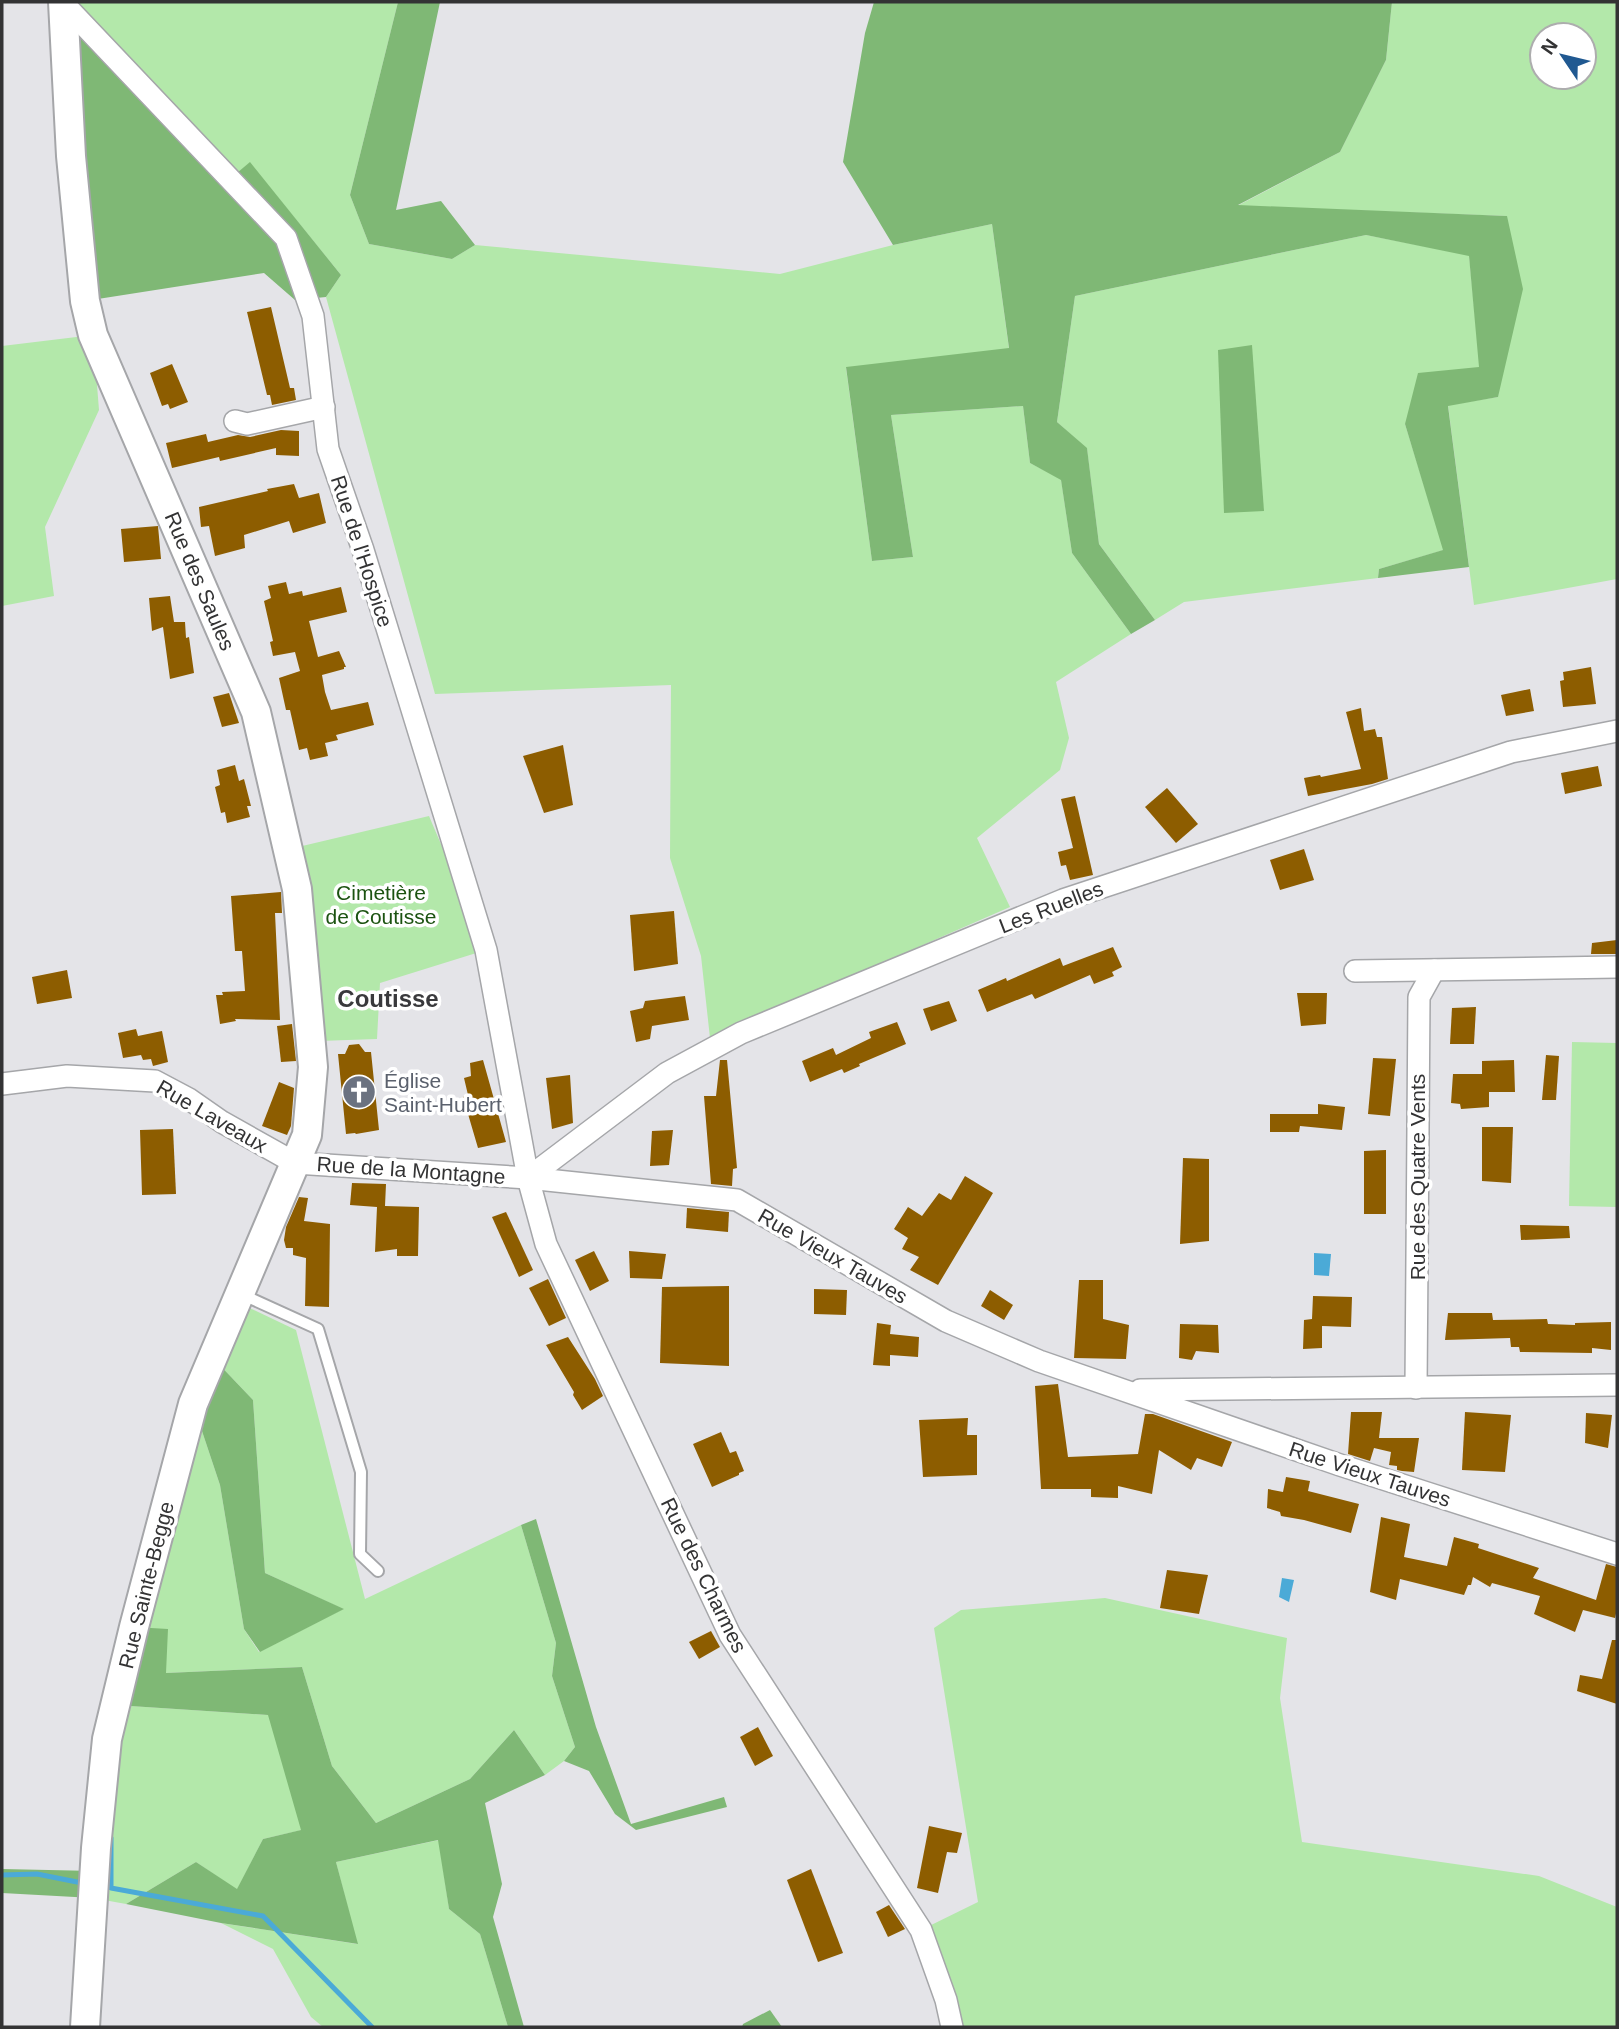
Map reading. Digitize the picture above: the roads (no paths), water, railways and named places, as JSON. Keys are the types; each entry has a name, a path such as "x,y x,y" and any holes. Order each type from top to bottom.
{"street":[{"name":"Rue de l'Hospice","path":"63,2 286,238 313,316 328,449 363,550 486,950 528,1178"},
{"name":"Rue des Saules","path":"63,2 71,156 85,300 93,335 256,712 297,889 313,1067 307,1135 295,1163"},
{"path":"235,421 247,424 324,407"},
{"name":"Les Ruelles","path":"528,1178 667,1073 741,1033 1051,905 1511,752 1617,731"},
{"path":"1355,971 1617,967"},
{"name":"Rue des Quatre Vents","path":"1416,1388 1419,997 1434,970"},
{"name":"Rue Laveaux","path":"2,1084 67,1076 155,1081 295,1163"},
{"name":"Rue de la Montagne","path":"295,1163 528,1178"},
{"name":"Rue Sainte-Begge","path":"85,2027 96,1848 107,1739 134,1627 193,1404 295,1163"},
{"name":"Rue Vieux Tauves","path":"528,1178 737,1200 946,1321 1039,1361 1340,1465 1617,1554"},
{"name":"Rue des Charmes","path":"528,1178 546,1244 730,1635 921,1930 946,2000 952,2027"},
{"name":"Rue Vieux Tauves","path":"1125,1391 1617,1385"}],"lane":[{"path":"241,1294 318,1329 361,1472 360,1554 378,1571"}],"water":[{"path":"1314,1253 1331,1254 1329,1276 1314,1275"},
{"path":"1282,1578 1294,1580 1289,1602 1279,1597"}],"waterway":[{"path":"111,1838 111,1888 263,1916 372,2027"},
{"path":"2,1875 37,1874 82,1883"}],"place":[{"name":"Église Saint-Hubert","path":"359,1092"}],"district":[{"name":"Coutisse","path":"388,998"}],"park label":[{"name":"Cimetière de Coutisse","path":"381,904"}]}
